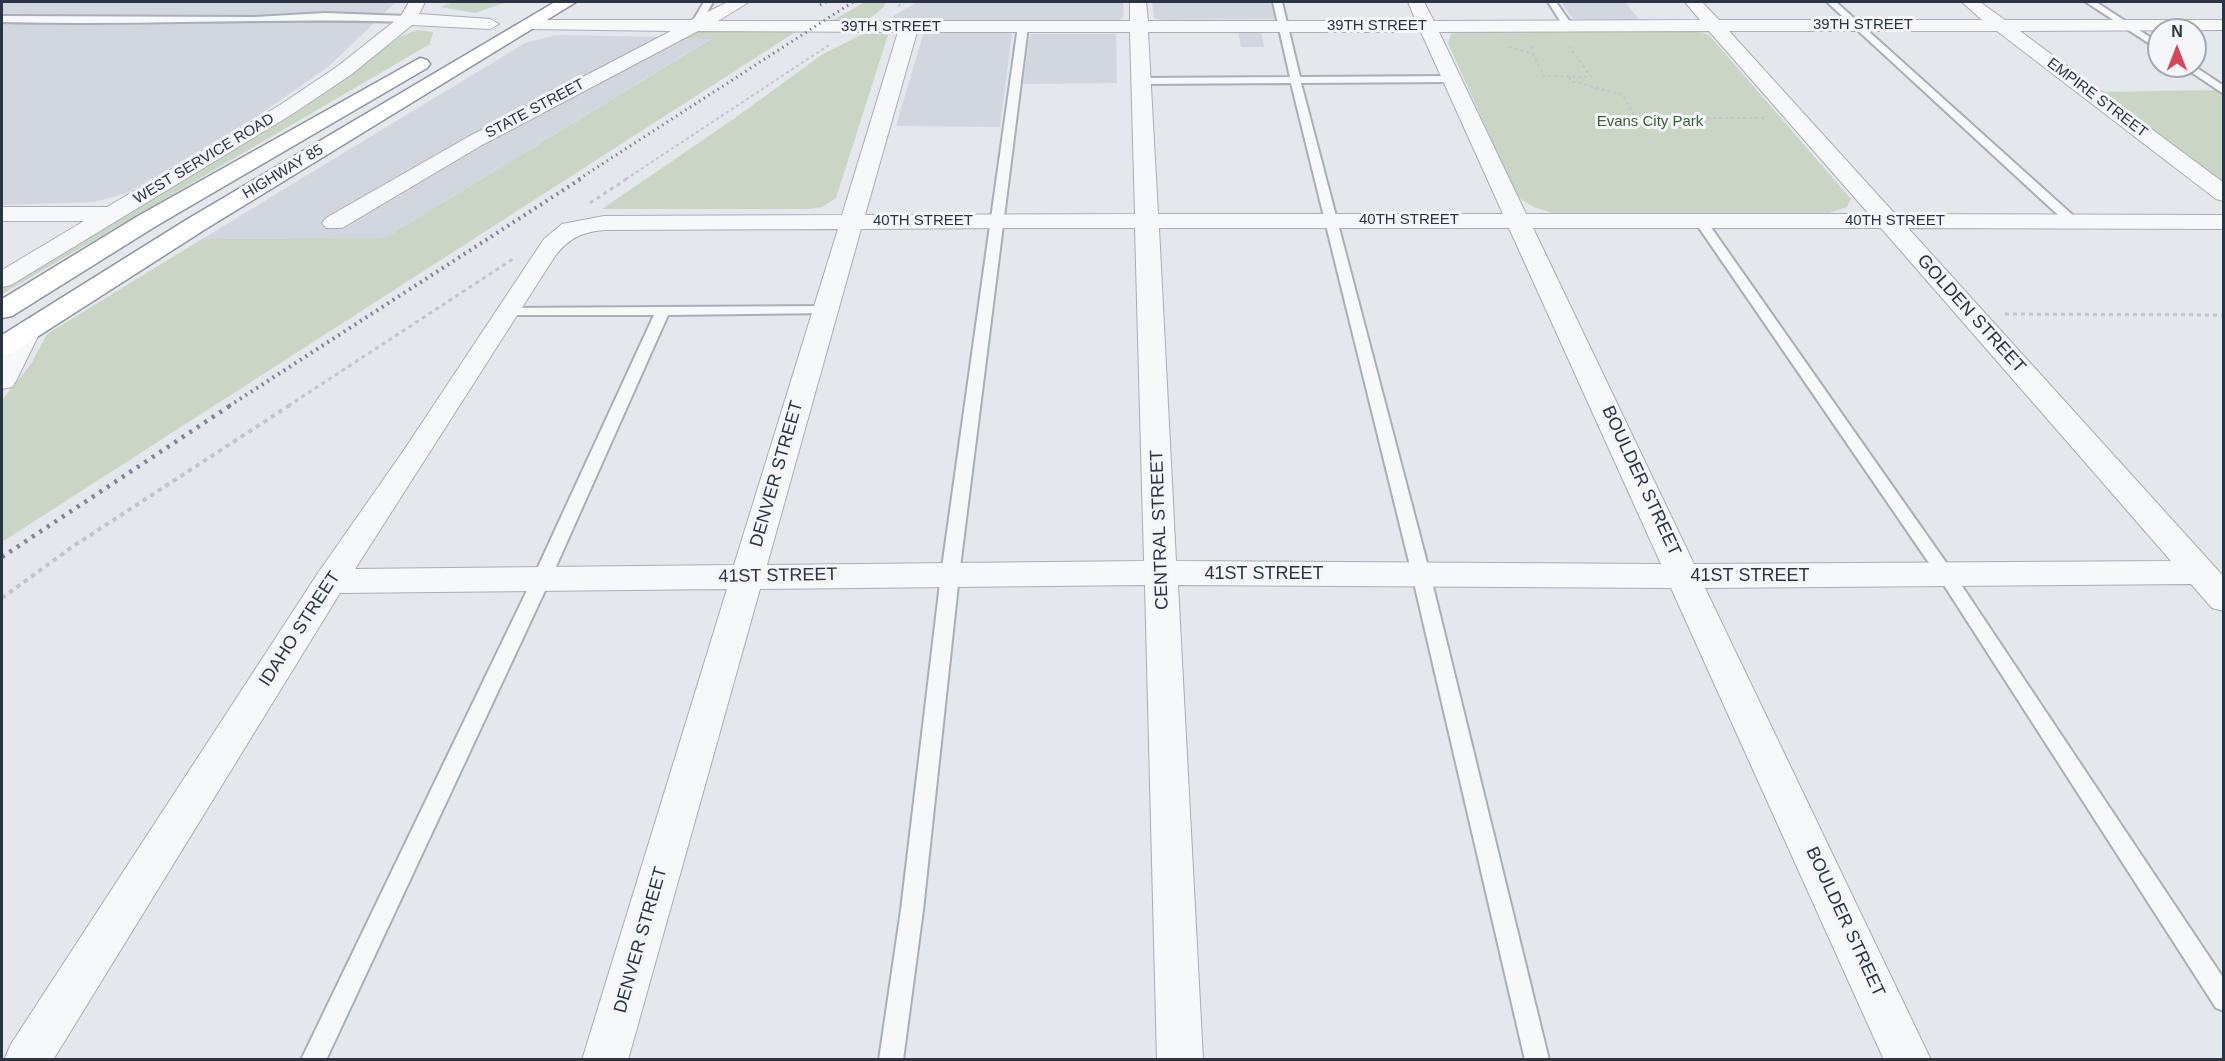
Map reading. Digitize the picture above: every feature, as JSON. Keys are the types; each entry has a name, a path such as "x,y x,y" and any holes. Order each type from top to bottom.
{"highway":[{"name":"HIGHWAY 85","path":"2,347 195,225 567,2"},
{"name":"HIGHWAY 85","path":"2,310 147,221 499,18"}],"street":[{"path":"403,23 417,2"},
{"name":"STATE STREET","path":"334,223 475,141 740,2"},
{"name":"GOLDEN STREET","path":"1693,2 2223,599"},
{"name":"EMPIRE STREET","path":"1970,2 2223,194"},
{"name":"39TH STREET","path":"530,24 860,27 907,14 1023,26 1138,14 1282,26 1422,14 1567,25 2223,25"},
{"name":"DENVER STREET","path":"605,1059 852,221 907,14"},
{"name":"CENTRAL STREET","path":"1138,14 1162,573 1179,1059"},
{"name":"BOULDER STREET","path":"1422,14 1520,220 1908,1059"},
{"path":"403,23 499,18"},
{"name":"WEST SERVICE ROAD","path":"2,280 280,114 345,70 403,23"},
{"path":"2,214 110,214"},
{"name":"40TH STREET","path":"590,215 852,221 1699,219 2223,222"},
{"name":"IDAHO STREET","path":"27,1059 330,581 507,311 559,234 590,215"},
{"path":"2,232 80,232"},
{"path":"2,381 28,330"},
{"name":"41ST STREET","path":"330,581 1162,573 1685,576 2199,572"}],"lane":[{"path":"696,24 708,2"},
{"path":"1277,2 1329,220 1421,574 1537,1059"},
{"path":"1552,2 1567,25"},
{"path":"1831,2 2073,222"},
{"path":"2091,2 2147,39"},
{"path":"2,19 255,20 325,16 403,23"},
{"path":"891,1059 912,910 950,575 1023,26"},
{"path":"2204,78 2223,91"},
{"path":"1142,81 1453,79"},
{"path":"1699,219 1946,575 2223,1000"},
{"path":"313,1059 541,580 663,310"},
{"path":"507,311 825,310"}],"path":[{"path":"590,215 860,27 907,14"},
{"path":"1498,44 1533,54"},
{"path":"1541,46 1530,46 1544,76 1591,77 1571,47 1562,47"},
{"path":"1568,76 1571,81 1623,95 1636,118"},
{"path":"1605,118 1768,118"},
{"path":"2,598 72,546 514,259"},
{"path":"1971,314 2223,315"}],"shaded area":[{"path":"2,2 396,2 328,67 256,117 127,193 94,202 2,205"},
{"path":"918,2 1123,2 1124,15 1122,19 1114,21 883,22"},
{"path":"1152,2 1271,2 1275,19 1163,20 1154,18"},
{"path":"1561,2 1625,2 1639,19 1573,19"},
{"path":"1238,31 1261,31 1264,47 1241,47"},
{"path":"927,33 1012,33 1000,127 896,126 923,35"},
{"path":"1030,34 1116,34 1117,83 1023,84"},
{"path":"556,35 712,38 385,238 202,239 525,43"}],"green space":[{"path":"453,2 507,2 475,13 440,7"},
{"path":"865,2 887,2 875,15 862,21 830,22"},
{"path":"416,30 433,32 430,44 2,294 2,288 302,109 400,37"},
{"name":"Evans City Park","path":"1691,30 1709,35 1851,199 1847,207 1829,213 1552,213 1534,207 1517,197 1448,43 1451,34 1468,31"},
{"path":"695,31 797,31 2,542 2,400 31,364 47,334 202,239 385,238 711,39 677,38"},
{"path":"867,32 888,35 836,198 822,207 809,209 602,209 735,118 823,54"},
{"path":"2215,90 2223,96 2223,185 2102,92"}],"railway":[{"path":"820,5 826,2"},
{"path":"579,179 853,2"},
{"path":"229,406 582,178"},
{"path":"2,557 231,405"}]}
